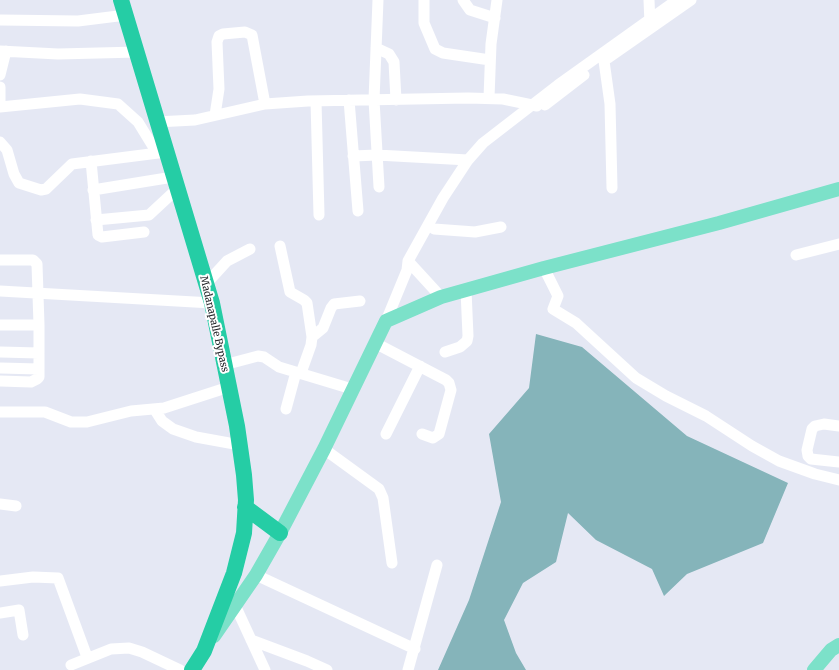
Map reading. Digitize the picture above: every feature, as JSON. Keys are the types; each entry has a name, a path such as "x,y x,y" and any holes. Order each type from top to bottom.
{"highway":[{"name":"Madanapalle Bypass","path":"124,8 138,52 156,122 161,153 175,183 212,303 240,445 244,475 244,533 234,573 204,651 192,670"},
{"path":"245,507 280,533"}],"main road":[{"path":"204,651 256,575 280,533 324,449 386,321 441,297 544,268 719,223 839,189"},
{"path":"814,670 831,650 839,645"}],"street":[{"path":"378,0 374,100 379,187"},
{"path":"424,0 424,23 435,49 443,54 490,60"},
{"path":"463,0 470,10 495,18"},
{"path":"489,98 490,60 497,0"},
{"path":"649,0 650,24"},
{"path":"386,321 409,265 443,198 468,160 483,143 604,61 650,24 676,0"},
{"path":"409,265 434,229 464,176 478,157 538,106 650,24 691,0"},
{"path":"0,20 78,21 124,8"},
{"path":"215,115 219,89 217,42 219,36 223,34 245,32 252,35 265,104"},
{"path":"376,48 392,56 394,62 396,100"},
{"path":"0,75 3,51 58,54 138,52"},
{"path":"604,61 610,104 612,188"},
{"path":"0,87 0,105 75,99 118,104 138,122 161,153"},
{"path":"156,122 195,120 265,104 316,101 489,98 503,99 538,106"},
{"path":"349,100 358,212"},
{"path":"316,101 319,215"},
{"path":"0,142 7,150 14,174 19,183 40,190 46,189 72,164 161,153"},
{"path":"353,156 377,155 468,160"},
{"path":"91,161 97,233 100,237 144,232"},
{"path":"93,190 175,183"},
{"path":"96,220 148,215 175,183"},
{"path":"434,229 475,232 501,227"},
{"path":"796,255 839,244"},
{"path":"280,246 290,292 307,303 312,337 311,345 286,409"},
{"path":"206,284 227,261 250,249"},
{"path":"0,260 36,261 38,267 39,325 39,377 34,381 0,381"},
{"path":"409,265 441,297"},
{"path":"544,268 558,296 553,309 576,323 636,378 666,396 706,416 752,446 779,460 815,474 839,480"},
{"path":"445,352 460,347 467,341 466,290"},
{"path":"0,291 212,303"},
{"path":"312,337 323,328 330,308 334,304 360,301"},
{"path":"0,325 39,325"},
{"path":"375,343 446,380 451,390 439,434 434,438 422,434"},
{"path":"0,352 39,354"},
{"path":"224,365 258,356 264,356 279,367 352,390"},
{"path":"386,434 420,366"},
{"path":"0,368 39,369"},
{"path":"0,412 45,412 64,420 81,422 93,421 131,411 155,410 229,387"},
{"path":"155,410 162,421 173,429 196,437 240,445"},
{"path":"839,426 824,424 815,426 812,429 807,450 808,456 811,459 839,462"},
{"path":"324,449 379,489 383,498 392,563"},
{"path":"0,504 16,506"},
{"path":"408,670 437,564"},
{"path":"256,575 414,649"},
{"path":"0,581 33,577 58,578 87,657"},
{"path":"235,605 265,670"},
{"path":"0,613 19,610 23,635"},
{"path":"251,640 307,660 327,670"},
{"path":"70,665 87,657 111,650 129,648 142,652 180,670"}],"water":[{"path":"536,334 582,347 687,436 788,483 763,543 687,574 664,596 652,569 596,540 568,513 556,562 523,583 504,620 516,653 526,670 438,670 469,600 501,502 489,434 529,388"}]}
